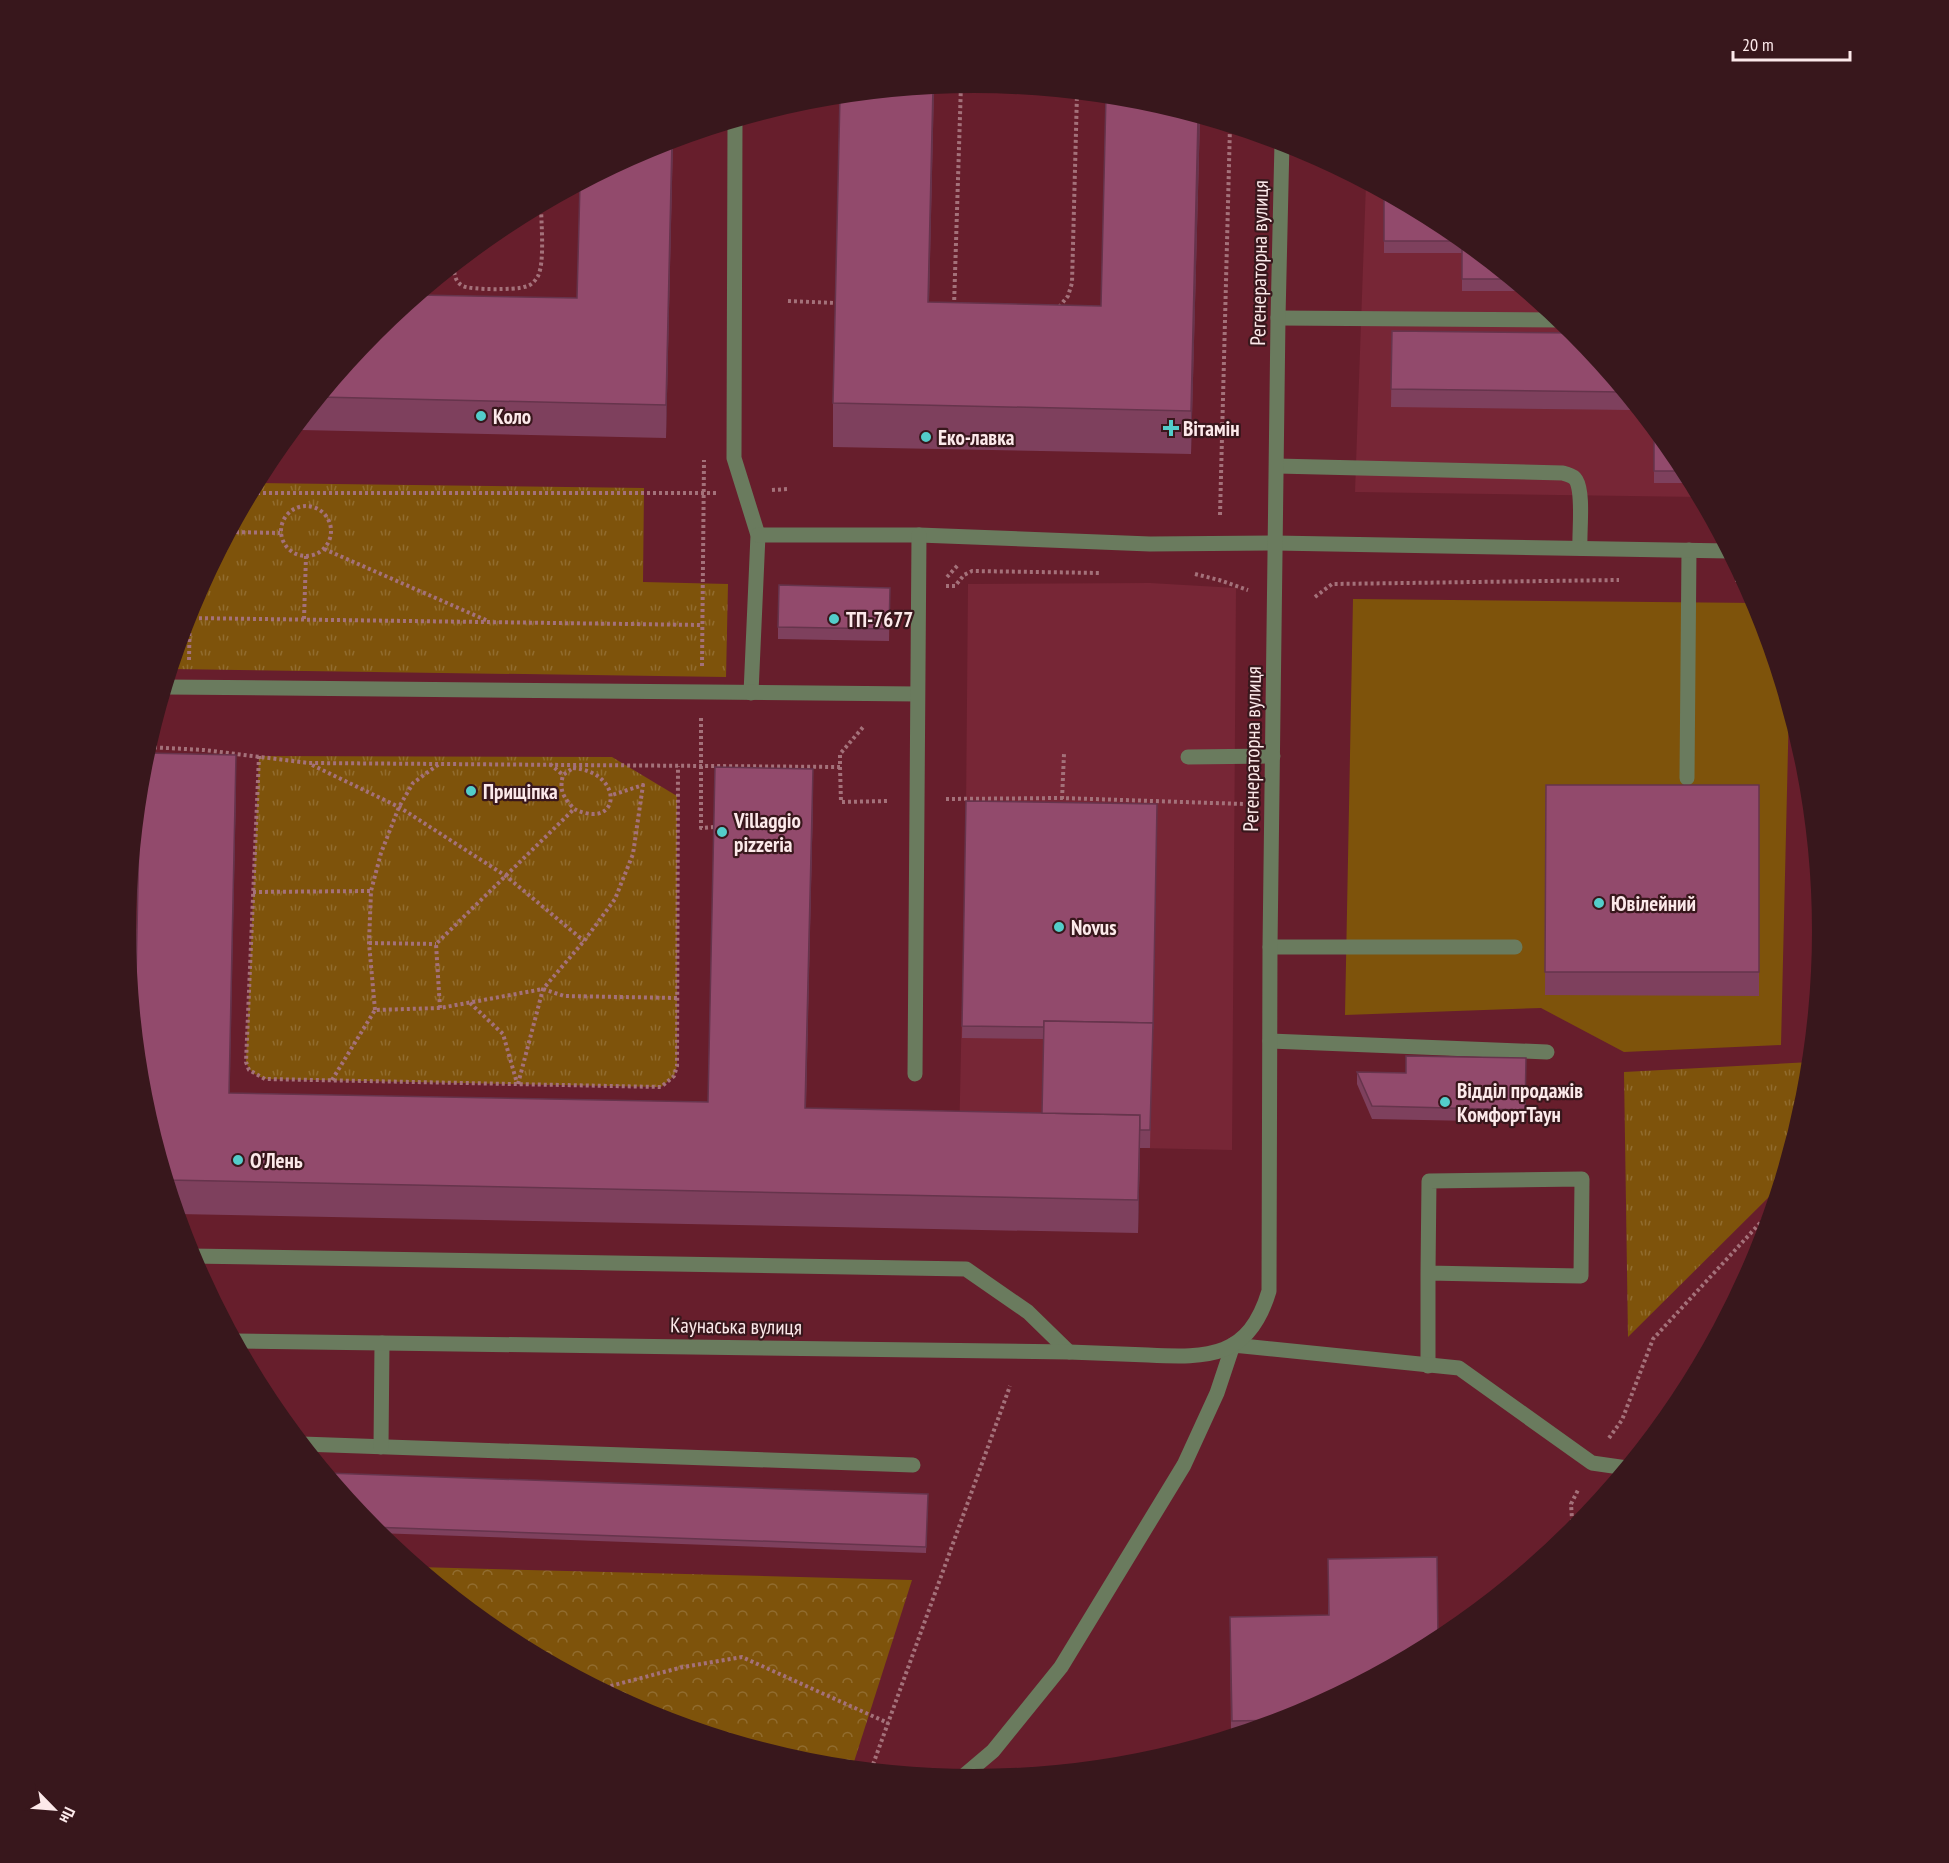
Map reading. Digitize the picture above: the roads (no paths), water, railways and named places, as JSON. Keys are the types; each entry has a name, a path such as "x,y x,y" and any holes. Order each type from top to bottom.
{"street":[{"path":"735,128 734,458 758,536 751,693"},
{"name":"Регенераторна вулиця","path":"1233,1345 1250,1330 1263,1312 1269,1291 1270,947 1282,152"},
{"path":"1278,318 1547,320"},
{"path":"1277,466 1563,473 1572,476 1579,490 1580,548"},
{"path":"758,536 919,535 1150,544 1275,543 1721,550"},
{"path":"915,1074 919,535"},
{"path":"1687,778 1689,550"},
{"path":"174,683 917,694"},
{"path":"1188,757 1273,756"},
{"path":"1270,947 1515,947"},
{"path":"1270,1041 1547,1052"},
{"path":"1428,1273 1581,1276 1582,1179 1429,1181 1428,1273 1428,1366"},
{"path":"202,1256 966,1269 1028,1312 1069,1352"},
{"name":"Каунаська вулиця","path":"243,1341 1069,1352 1192,1357 1214,1354 1233,1345"},
{"path":"381,1447 382,1343"},
{"path":"971,1770 993,1751 1061,1667 1184,1465 1217,1393 1233,1345 1458,1368 1592,1463 1619,1467"},
{"path":"311,1444 913,1465"}],"place":[{"name":"Коло","path":"481,416"},
{"name":"Вітамін","path":"1171,428"},
{"name":"Еко-лавка","path":"926,437"},
{"name":"ТП-7677","path":"834,619"},
{"name":"Прищіпка","path":"471,791"},
{"name":"Villaggio pizzeria","path":"722,832"},
{"name":"Ювілейний","path":"1599,903"},
{"name":"Novus","path":"1059,927"},
{"name":"Відділ продажів КомфортТаун","path":"1445,1102"},
{"name":"О'Лень","path":"238,1160"}]}
